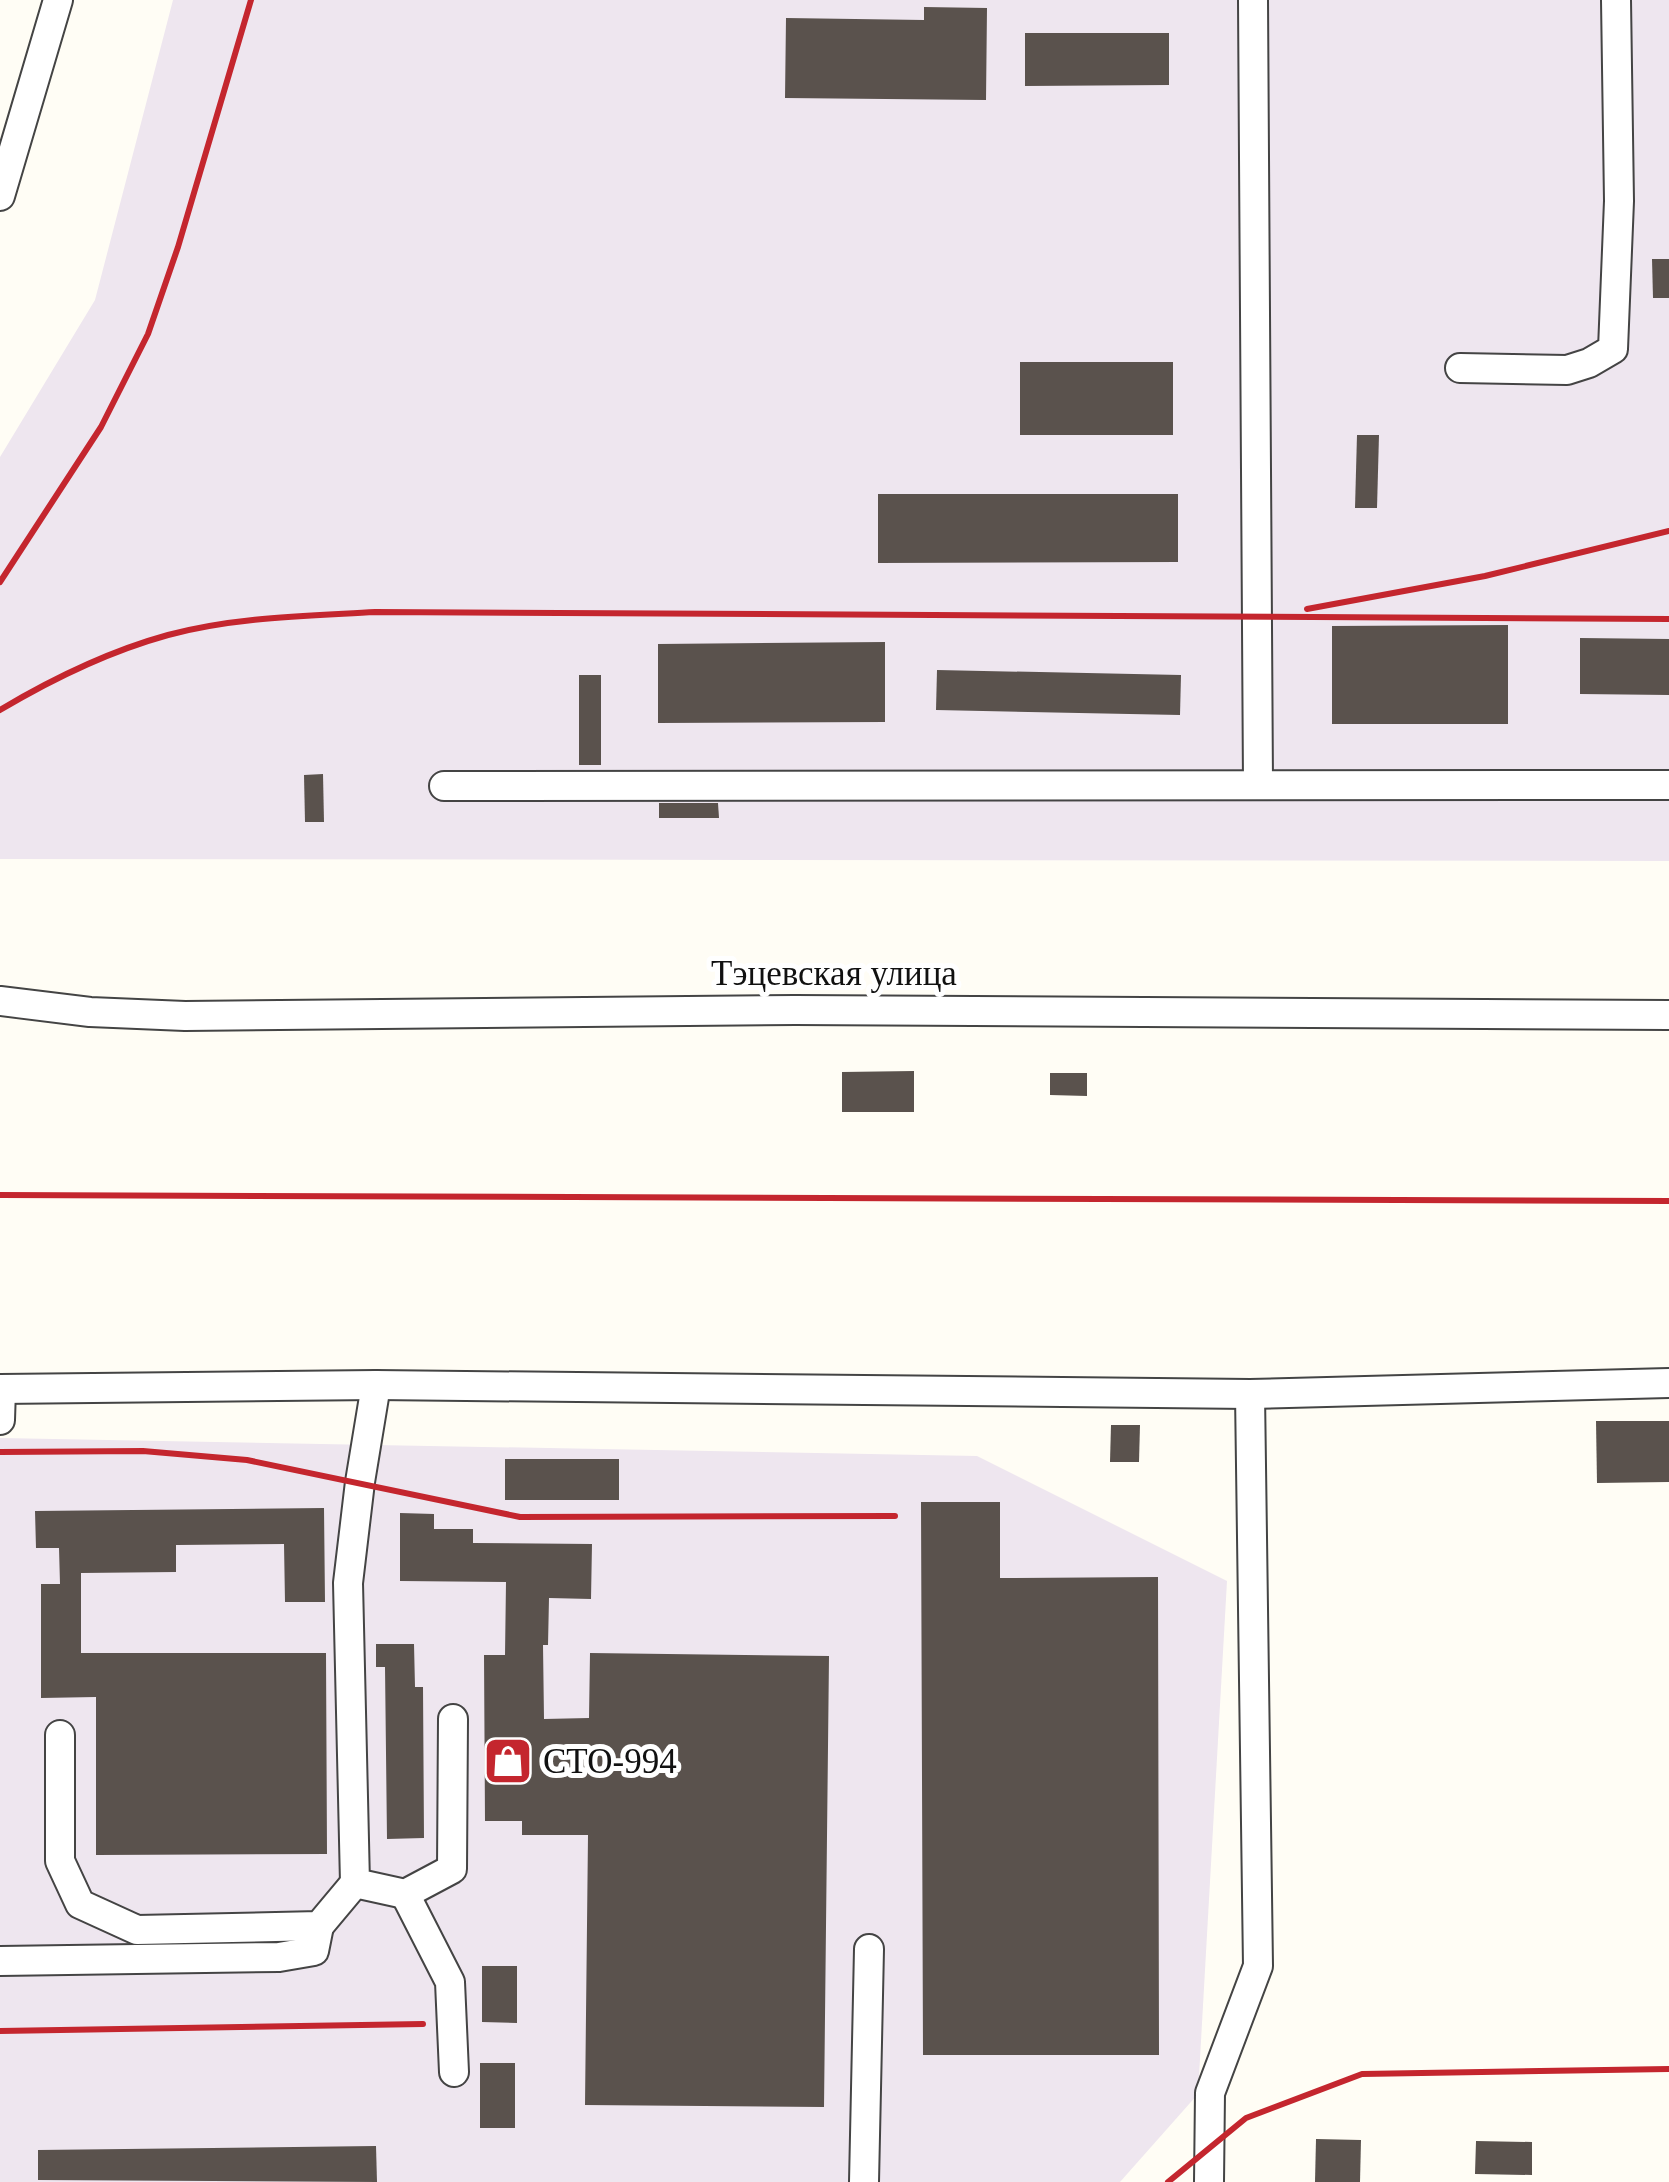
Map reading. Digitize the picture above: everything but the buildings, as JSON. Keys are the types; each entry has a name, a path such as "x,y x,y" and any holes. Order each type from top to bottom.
{"street":[{"path":"0,196 58,0"},
{"path":"1253,0 1258,783"},
{"path":"1460,368 1567,370 1589,363 1613,348 1620,201 1616,0"},
{"path":"444,786 1669,784"},
{"name":"Тэцевская улица","path":"0,1001 90,1012 186,1016 795,1010 1669,1015"},
{"path":"0,1420 0,1389 376,1386 1250,1394 1669,1383"},
{"path":"0,1960 279,1958 314,1952 319,1926 355,1883 348,1584 376,1386"},
{"path":"1209,2182 1210,2093 1258,1966 1250,1394"},
{"path":"355,1883 405,1894 452,1869 453,1719"},
{"path":"60,1735 60,1861 80,1904 137,1930 319,1926"},
{"path":"405,1894 450,1982 454,2072"},
{"path":"864,2182 868,1949"}],"shaded area":[{"path":"173,0 1669,0 1669,861 0,859 0,457 95,300"},
{"path":"0,1438 977,1456 1227,1581 1198,2094 1120,2182 0,2182"}],"railway":[{"path":"0,582 101,427 148,334 178,247 251,0"},
{"path":"1307,609 1485,576 1669,531"},
{"path":"0,710 82,667 168,635 245,621 375,612 1669,619"},
{"path":"0,1195 1669,1201"},
{"path":"0,1452 143,1451 247,1460 520,1517 895,1516"},
{"path":"0,2031 423,2024"},
{"path":"1168,2182 1246,2118 1362,2074 1669,2069"}],"place":[{"name":"СТО-994","path":"508,1761"}]}
